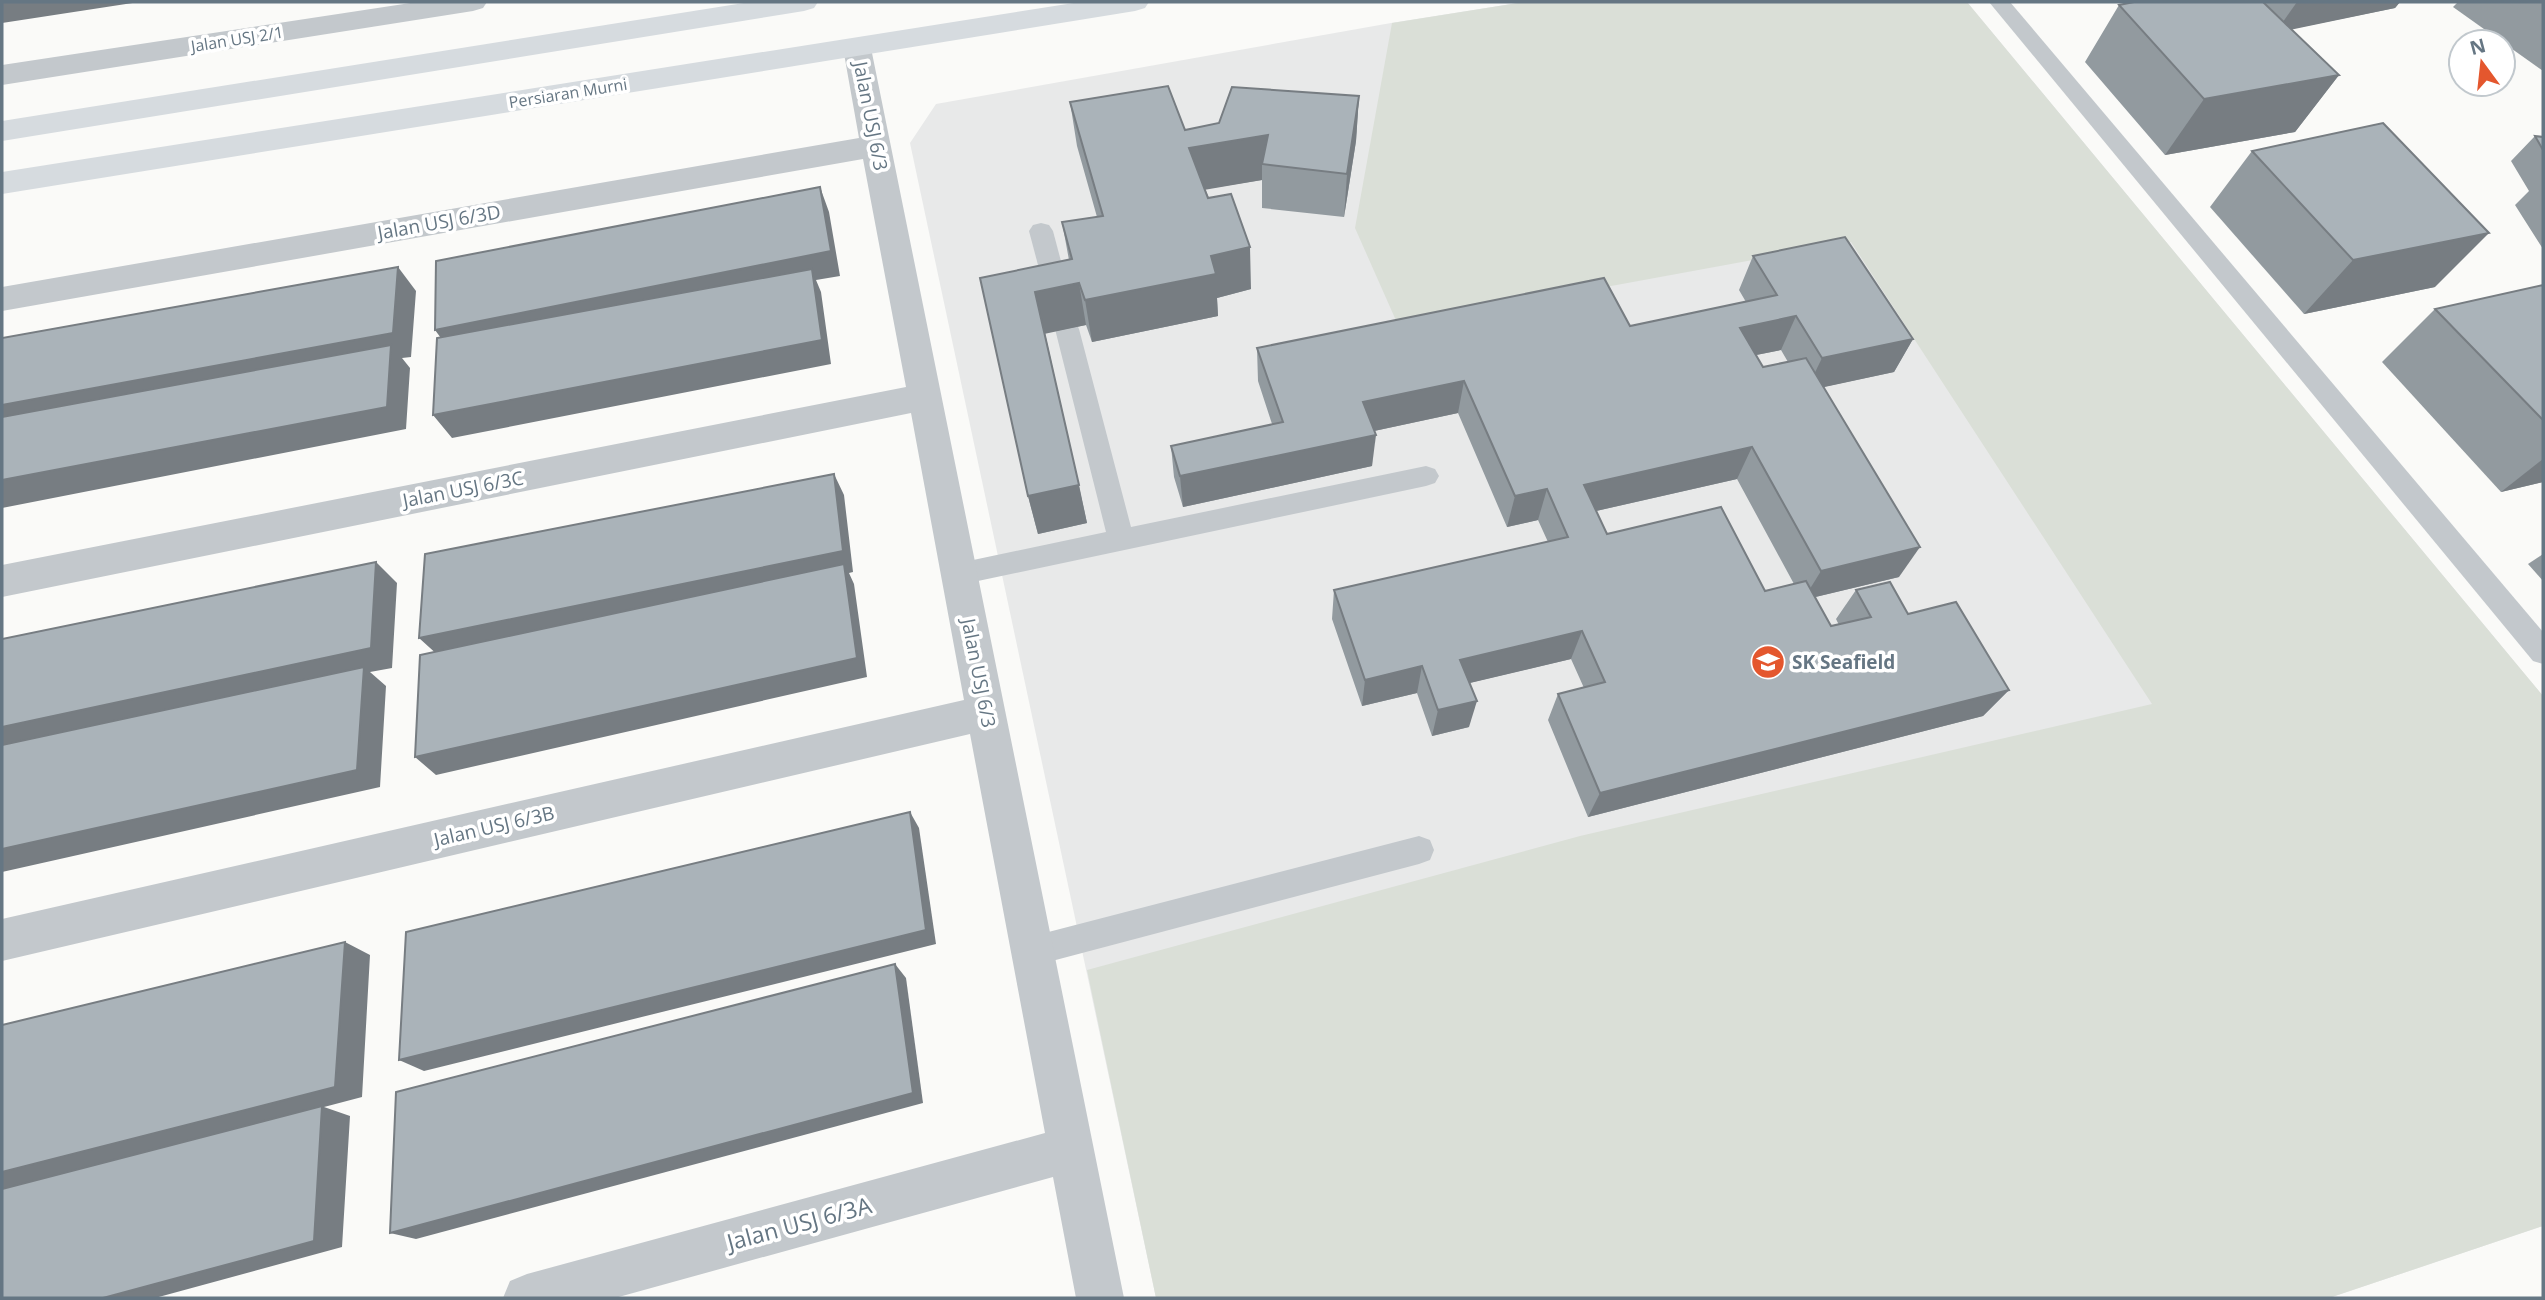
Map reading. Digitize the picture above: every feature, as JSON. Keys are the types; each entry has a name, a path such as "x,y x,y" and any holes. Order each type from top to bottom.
{"main road":[{"path":"2,131 804,2"},
{"name":"Persiaran Murni","path":"2,183 1135,2"}],"street":[{"name":"Jalan USJ 2/1","path":"2,75 427,5 473,2"},
{"name":"Jalan USJ 6/3","path":"857,48 1100,1298"},
{"name":"Jalan USJ 6/3D","path":"2,299 876,146"},
{"name":"Jalan USJ 6/3C","path":"2,581 925,397"},
{"name":"Jalan USJ 6/3B","path":"2,940 986,713"},
{"name":"Jalan USJ 6/3A","path":"527,1298 1070,1149"}],"lane":[{"path":"1999,2 2543,652"},
{"path":"1041,231 1121,539"},
{"path":"959,574 1426,475"},
{"path":"1033,951 1419,850"}],"shaded area":[{"name":"SK Seafield","path":"1524,2 1967,2 2543,696 2543,1226 2329,1298 1156,1298 910,143 936,104"},
{"name":"SK Seafield","path":"1524,2 1967,2 2543,696 2543,1226 2329,1298 1156,1298 1087,970 1580,836 2152,704 1851,242 1398,325 1355,228 1392,23"}],"building":[{"path":"2134,2 2263,2 2339,75 2204,99 2119,5"},
{"path":"1168,86 1185,130 1219,123 1232,87 1359,96 1347,174 1262,164 1268,135 1189,148 1208,198 1231,194 1250,247 1211,256 1216,274 1085,300 1079,283 1035,292 1079,485 1028,496 980,278 1072,259 1062,222 1103,216 1070,102"},
{"path":"2383,123 2489,233 2353,260 2252,151"},
{"path":"2535,136 2543,137 2543,150"},
{"path":"820,187 831,251 435,330 436,261"},
{"path":"1845,237 1913,339 1822,358 1796,316 1740,328 1763,367 1806,358 1920,547 1821,571 1752,447 1584,485 1607,534 1721,507 1765,591 1806,581 1831,626 1871,617 1856,590 1890,582 1908,614 1956,602 2009,690 1600,793 1558,694 1605,682 1582,631 1460,660 1477,701 1438,710 1422,666 1365,680 1334,590 1568,537 1547,489 1515,496 1464,381 1363,402 1376,435 1180,476 1171,446 1283,422 1257,348 1604,278 1630,326 1777,295 1753,256"},
{"path":"398,267 393,333 2,405 2,338"},
{"path":"812,269 822,340 433,415 437,338"},
{"path":"2543,285 2543,420 2435,309"},
{"path":"391,345 387,407 2,480 2,417"},
{"path":"834,474 843,551 419,638 425,554"},
{"path":"376,562 371,648 2,727 2,639"},
{"path":"844,564 857,658 415,757 420,655"},
{"path":"364,667 357,770 2,849 2,745"},
{"path":"910,812 926,930 399,1060 406,932"},
{"path":"345,942 335,1087 2,1172 2,1025"},
{"path":"895,964 913,1093 390,1233 396,1092"},
{"path":"322,1106 314,1241 103,1298 2,1298 2,1189"}],"place":[{"name":"SK Seafield","path":"1768,662"}]}
